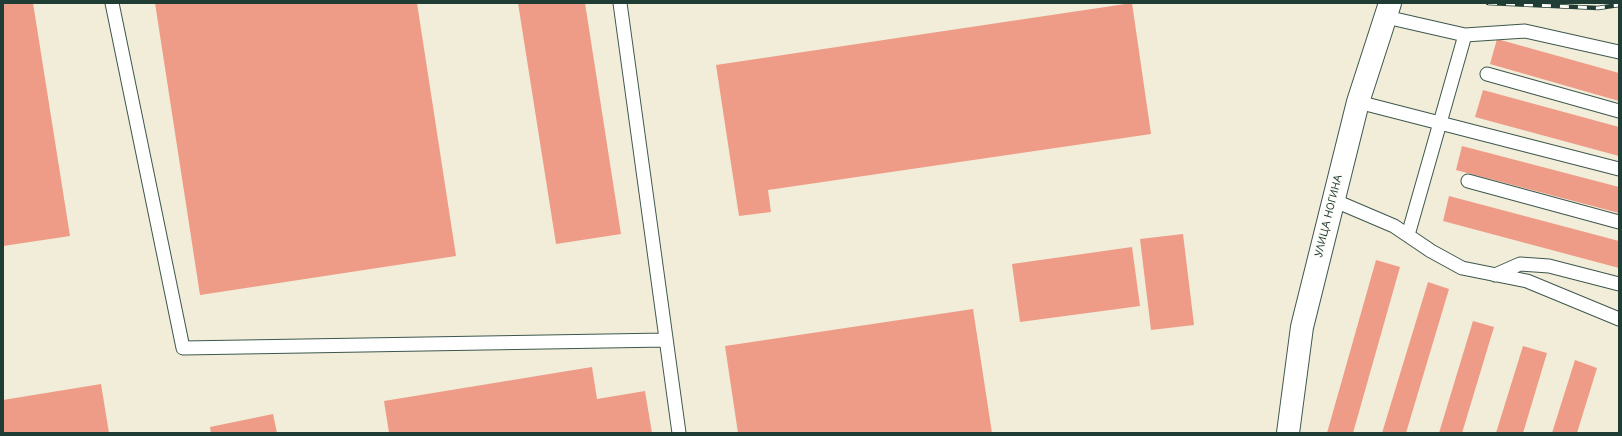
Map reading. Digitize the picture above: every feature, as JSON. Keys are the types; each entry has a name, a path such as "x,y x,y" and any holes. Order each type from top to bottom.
{"street":[{"name":"УЛИЦА НОГИНА","path":"1288,433 1302,327 1358,102 1388,10"}],"lane":[{"path":"112,3 183,348 666,340"},
{"path":"620,3 679,433"},
{"path":"1388,10 1465,35 1525,31 1619,52"},
{"path":"1408,235 1465,35"},
{"path":"1487,74 1619,111"},
{"path":"1358,102 1619,169"},
{"path":"1468,181 1619,222"},
{"path":"1333,200 1394,226 1431,251 1462,268 1527,281 1619,319"},
{"path":"1495,275 1520,264 1548,266 1619,284"}],"building":[{"path":"3,3 33,3 70,236 3,246"},
{"path":"155,3 417,3 456,256 200,295"},
{"path":"518,3 585,3 621,234 556,244"},
{"path":"1132,3 1151,134 768,190 771,212 739,216 716,65"},
{"path":"1497,39 1619,73 1619,101 1490,64"},
{"path":"1483,90 1619,127 1619,156 1475,117"},
{"path":"1462,146 1619,187 1619,213 1456,170"},
{"path":"1449,196 1619,241 1619,268 1443,221"},
{"path":"1183,234 1194,325 1151,330 1140,239"},
{"path":"1132,247 1140,306 1020,322 1012,264"},
{"path":"1376,260 1400,267 1353,433 1327,433"},
{"path":"1428,282 1449,289 1406,433 1382,433"},
{"path":"973,309 992,433 738,433 725,346"},
{"path":"1473,321 1494,327 1462,433 1439,433"},
{"path":"1523,346 1547,353 1523,433 1496,433"},
{"path":"1575,360 1597,368 1577,433 1552,433"},
{"path":"592,367 597,399 645,391 652,433 389,433 384,401"},
{"path":"101,384 109,433 3,433 3,400"},
{"path":"273,414 277,433 211,433 210,427"}],"railway":[{"path":"1488,3 1598,8 1619,5"}]}
